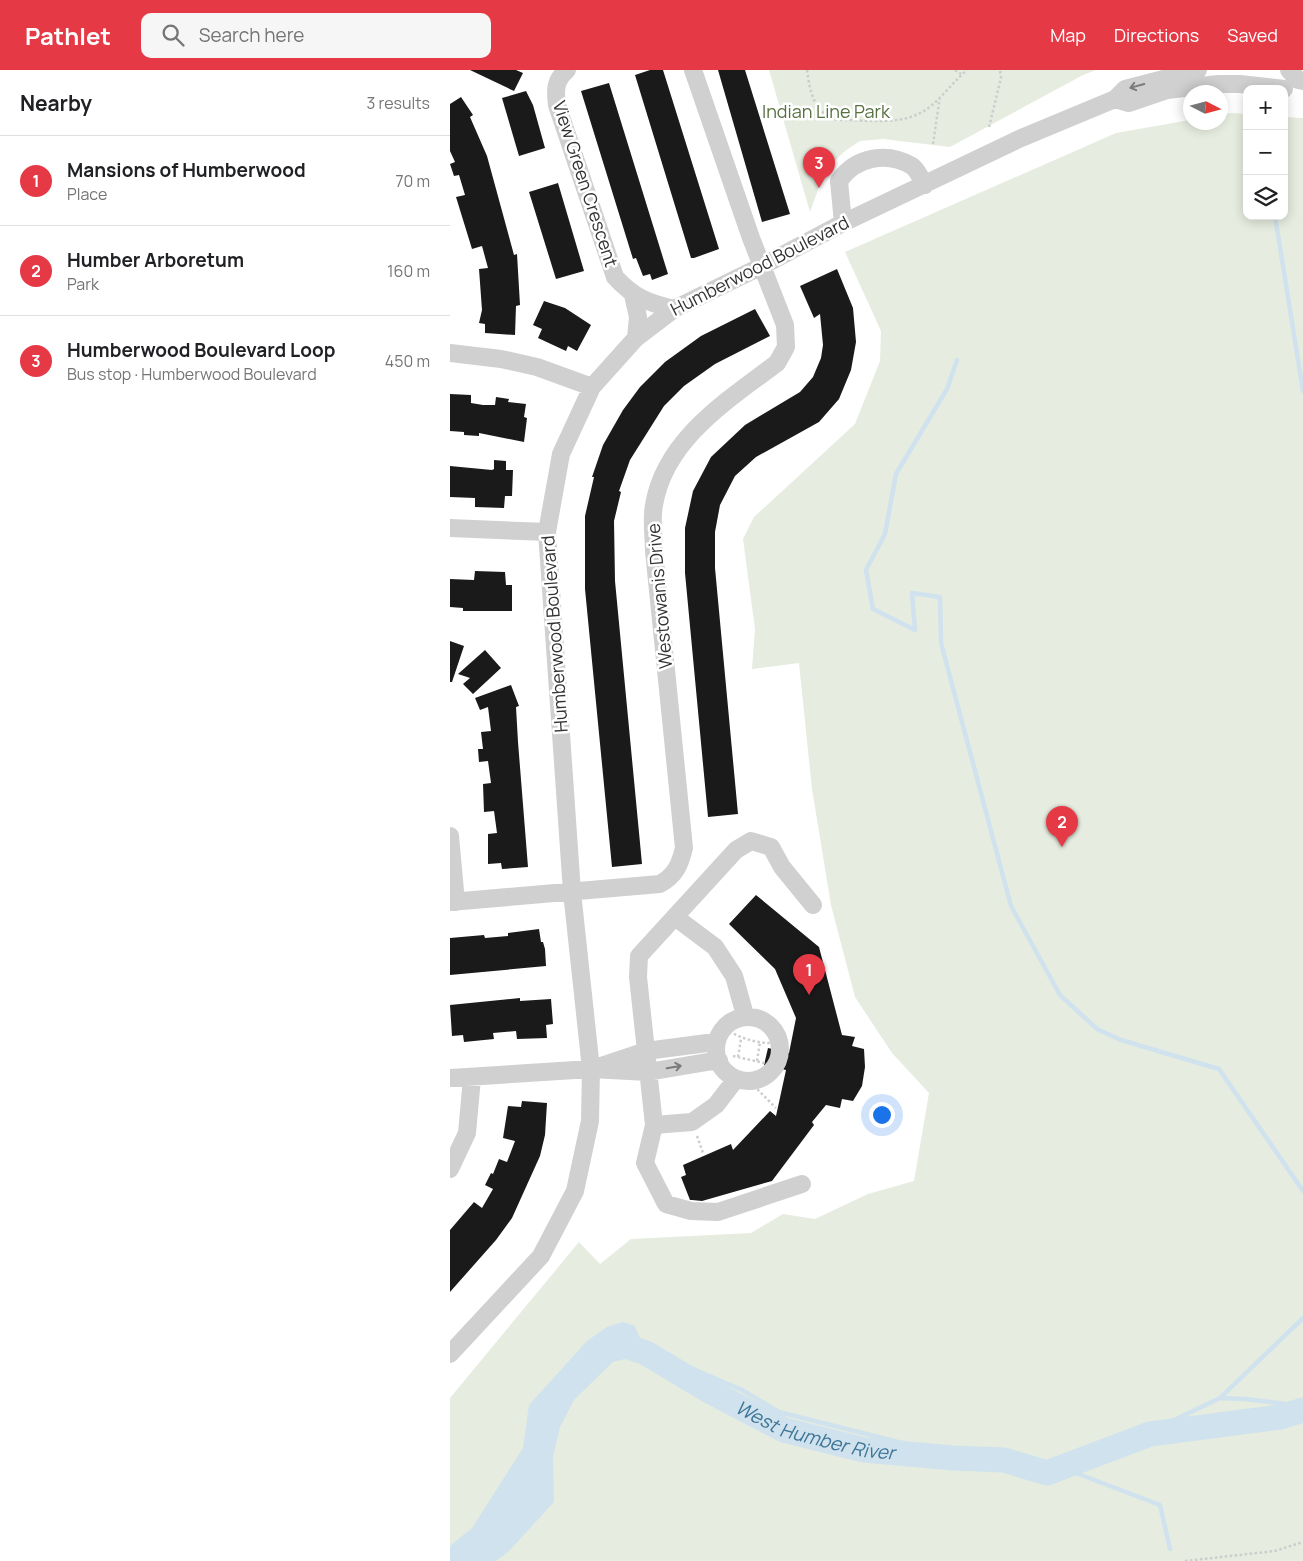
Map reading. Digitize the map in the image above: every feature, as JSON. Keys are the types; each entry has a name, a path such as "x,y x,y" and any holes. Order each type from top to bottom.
{"street":[{"name":"View Green Crescent","path":"567,70 558,78 555,90 557,105 615,277 633,296 651,304 674,309"},
{"path":"693,70 762,266"},
{"name":"Humberwood Boulevard","path":"450,1354 541,1256 575,1191 590,1121 591,1069 572,892 547,532 561,454 592,387 636,338 674,309 762,266 843,223 1019,139 1114,99 1124,89 1198,70"},
{"name":"Humberwood Boulevard","path":"1114,99 1129,103 1167,90 1216,77 1240,84 1292,82"},
{"path":"843,223 838,181 844,173 860,162 875,158 898,160 913,166 925,185"},
{"name":"Westowanis Drive","path":"572,892 660,884 670,879 680,863 684,848 654,551 654,505 658,490 680,447 703,420 777,363 785,352 787,341 785,325 762,266"},
{"path":"633,296 638,318 636,338"},
{"path":"450,353 537,366 592,387"},
{"path":"450,528 547,532"},
{"path":"450,836 453,902 572,892"},
{"path":"802,1184 718,1212 691,1211 666,1204 644,1163 654,1125 638,977 639,956 736,850 752,841 771,847 782,867 813,904"},
{"path":"675,917 715,947 734,976 745,1015"},
{"path":"745,1015 767,1022 778,1035 778,1061 764,1065 764,1077 747,1082 736,1080 720,1067 719,1060 720,1035 730,1021 745,1015"},
{"path":"591,1069 646,1050 720,1035"},
{"path":"450,1078 591,1069 648,1072 719,1060"},
{"path":"450,1169 467,1133 472,1078"},
{"path":"654,1125 692,1122 716,1105 736,1080"}],"path":[{"path":"807,70 816,106 828,118 838,120 898,121 913,117 931,106 967,70"},
{"path":"955,70 962,74"},
{"path":"989,127 1001,78 1000,70"},
{"path":"934,144 940,96"},
{"path":"720,1035 760,1042 778,1042"},
{"path":"738,1057 741,1038"},
{"path":"719,1060 732,1056 764,1065 760,1042"},
{"path":"755,1080 756,1088 776,1108"},
{"path":"1185,1561 1275,1552 1303,1542"}],"green space":[{"name":"Indian Line Park","path":"769,70 1096,70 1083,75 950,147 883,139 860,141 845,151 825,170 810,212"},
{"path":"1228,114 1243,114 1243,220 1288,220 1288,117 1303,118 1303,1561 450,1561 450,1398 579,1242 600,1264 631,1239 751,1233 783,1214 815,1219 868,1194 914,1181 929,1093 892,1053 855,997 831,905 812,789 799,663 752,669 755,629 743,539 754,517 855,424 880,361 881,331 845,252 1116,133 1183,121 1183,130 1228,130"}],"water":[{"path":"623,1322 635,1326 644,1348 620,1355 574,1400 560,1427 553,1457 554,1502 508,1552 496,1561 450,1561 450,1546 472,1528 523,1448 529,1405 587,1341 607,1327"}],"building":[{"path":"470,70 516,70 523,73 514,91"},
{"path":"650,70 663,70 719,249 694,258 691,258 635,75"},
{"path":"718,70 745,70 790,214 762,222"},
{"path":"609,83 668,274 652,280 650,274 643,276 636,258 633,259 581,91"},
{"path":"526,91 533,105 545,148 519,156 502,98"},
{"path":"461,97 473,115 470,117 487,156 514,255 517,254 520,305 516,306 515,335 485,333 485,324 479,323 482,310 479,269 488,268 482,246 472,249 456,197 465,195 459,175 454,176 450,164 455,162 450,151 450,104"},
{"path":"558,183 584,271 556,279 529,192"},
{"path":"837,269 853,308 856,342 851,370 839,399 819,422 756,457 735,476 720,505 715,532 715,568 738,814 708,817 685,573 685,528 693,491 711,457 745,425 800,392 813,377 821,358 823,345 820,314 814,318 800,286"},
{"path":"544,301 565,308 591,325 577,351 568,346 566,351 538,338 542,329 533,325"},
{"path":"755,309 770,336 715,364 684,386 664,406 630,460 619,491 621,492 614,521 615,581 642,864 612,867 585,589 585,516 594,477 592,477 603,445 623,410 640,387 665,362 701,336"},
{"path":"450,394 471,395 471,403 483,405 495,405 496,397 509,399 508,402 526,404 524,417 527,418 524,442 479,433 479,436 464,435 464,432 450,431"},
{"path":"494,460 506,461 506,470 513,470 512,496 505,496 504,508 475,507 475,498 450,497 450,466 492,470 494,469"},
{"path":"475,571 505,572 506,585 512,585 512,611 463,611 463,608 450,607 450,579 474,580"},
{"path":"450,641 464,646 452,682 450,682"},
{"path":"485,650 501,668 473,694 463,684 470,678 458,674"},
{"path":"511,685 519,706 516,707 528,867 502,869 501,863 488,864 488,834 497,833 494,811 484,812 483,784 491,783 488,761 479,762 478,749 483,749 481,732 491,731 488,707 480,710 475,698"},
{"path":"756,895 819,947 842,1035 855,1037 852,1046 864,1049 865,1067 862,1086 853,1101 842,1099 840,1108 826,1105 812,1122 814,1125 772,1181 702,1201 690,1200 681,1177 686,1175 683,1165 731,1144 733,1150 770,1111 776,1116 786,1070 764,1065 768,1048 789,1053 796,1018 775,969 729,924"},
{"path":"539,929 541,942 543,942 545,949 546,966 450,975 450,938 484,935 485,938 508,936 508,933"},
{"path":"520,998 520,1001 551,999 553,1024 546,1025 547,1038 517,1039 516,1031 493,1033 494,1039 464,1042 463,1035 452,1036 450,1005"},
{"path":"522,1101 547,1103 545,1135 540,1156 512,1218 496,1240 450,1292 450,1230 474,1202 482,1208 493,1189 485,1185 491,1173 493,1174 499,1159 507,1162 515,1141 503,1138 508,1106 521,1107"}],"waterway":[{"path":"1276,220 1303,391"},
{"path":"957,360 947,389 896,474 885,534 866,570 873,609 915,630 912,593 940,597 941,643 1011,906 1060,995 1097,1029 1121,1040 1219,1069 1303,1191"},
{"path":"1056,1465 1080,1461 1107,1445 1143,1435 1220,1398 1303,1318"},
{"name":"West Humber River","path":"604,1351 625,1346 646,1353 711,1392 784,1430 864,1450 953,1458 1004,1460 1047,1473 1150,1434 1280,1417 1303,1410"},
{"path":"644,1348 742,1390 779,1412 918,1447 1055,1465 1160,1505 1170,1549"},
{"path":"1220,1398 1303,1406"}],"place":[{"name":"Humberwood Boulevard Loop","path":"819,188"},
{"name":"Humber Arboretum","path":"1062,847"},
{"name":"Mansions of Humberwood","path":"809,995"}]}
